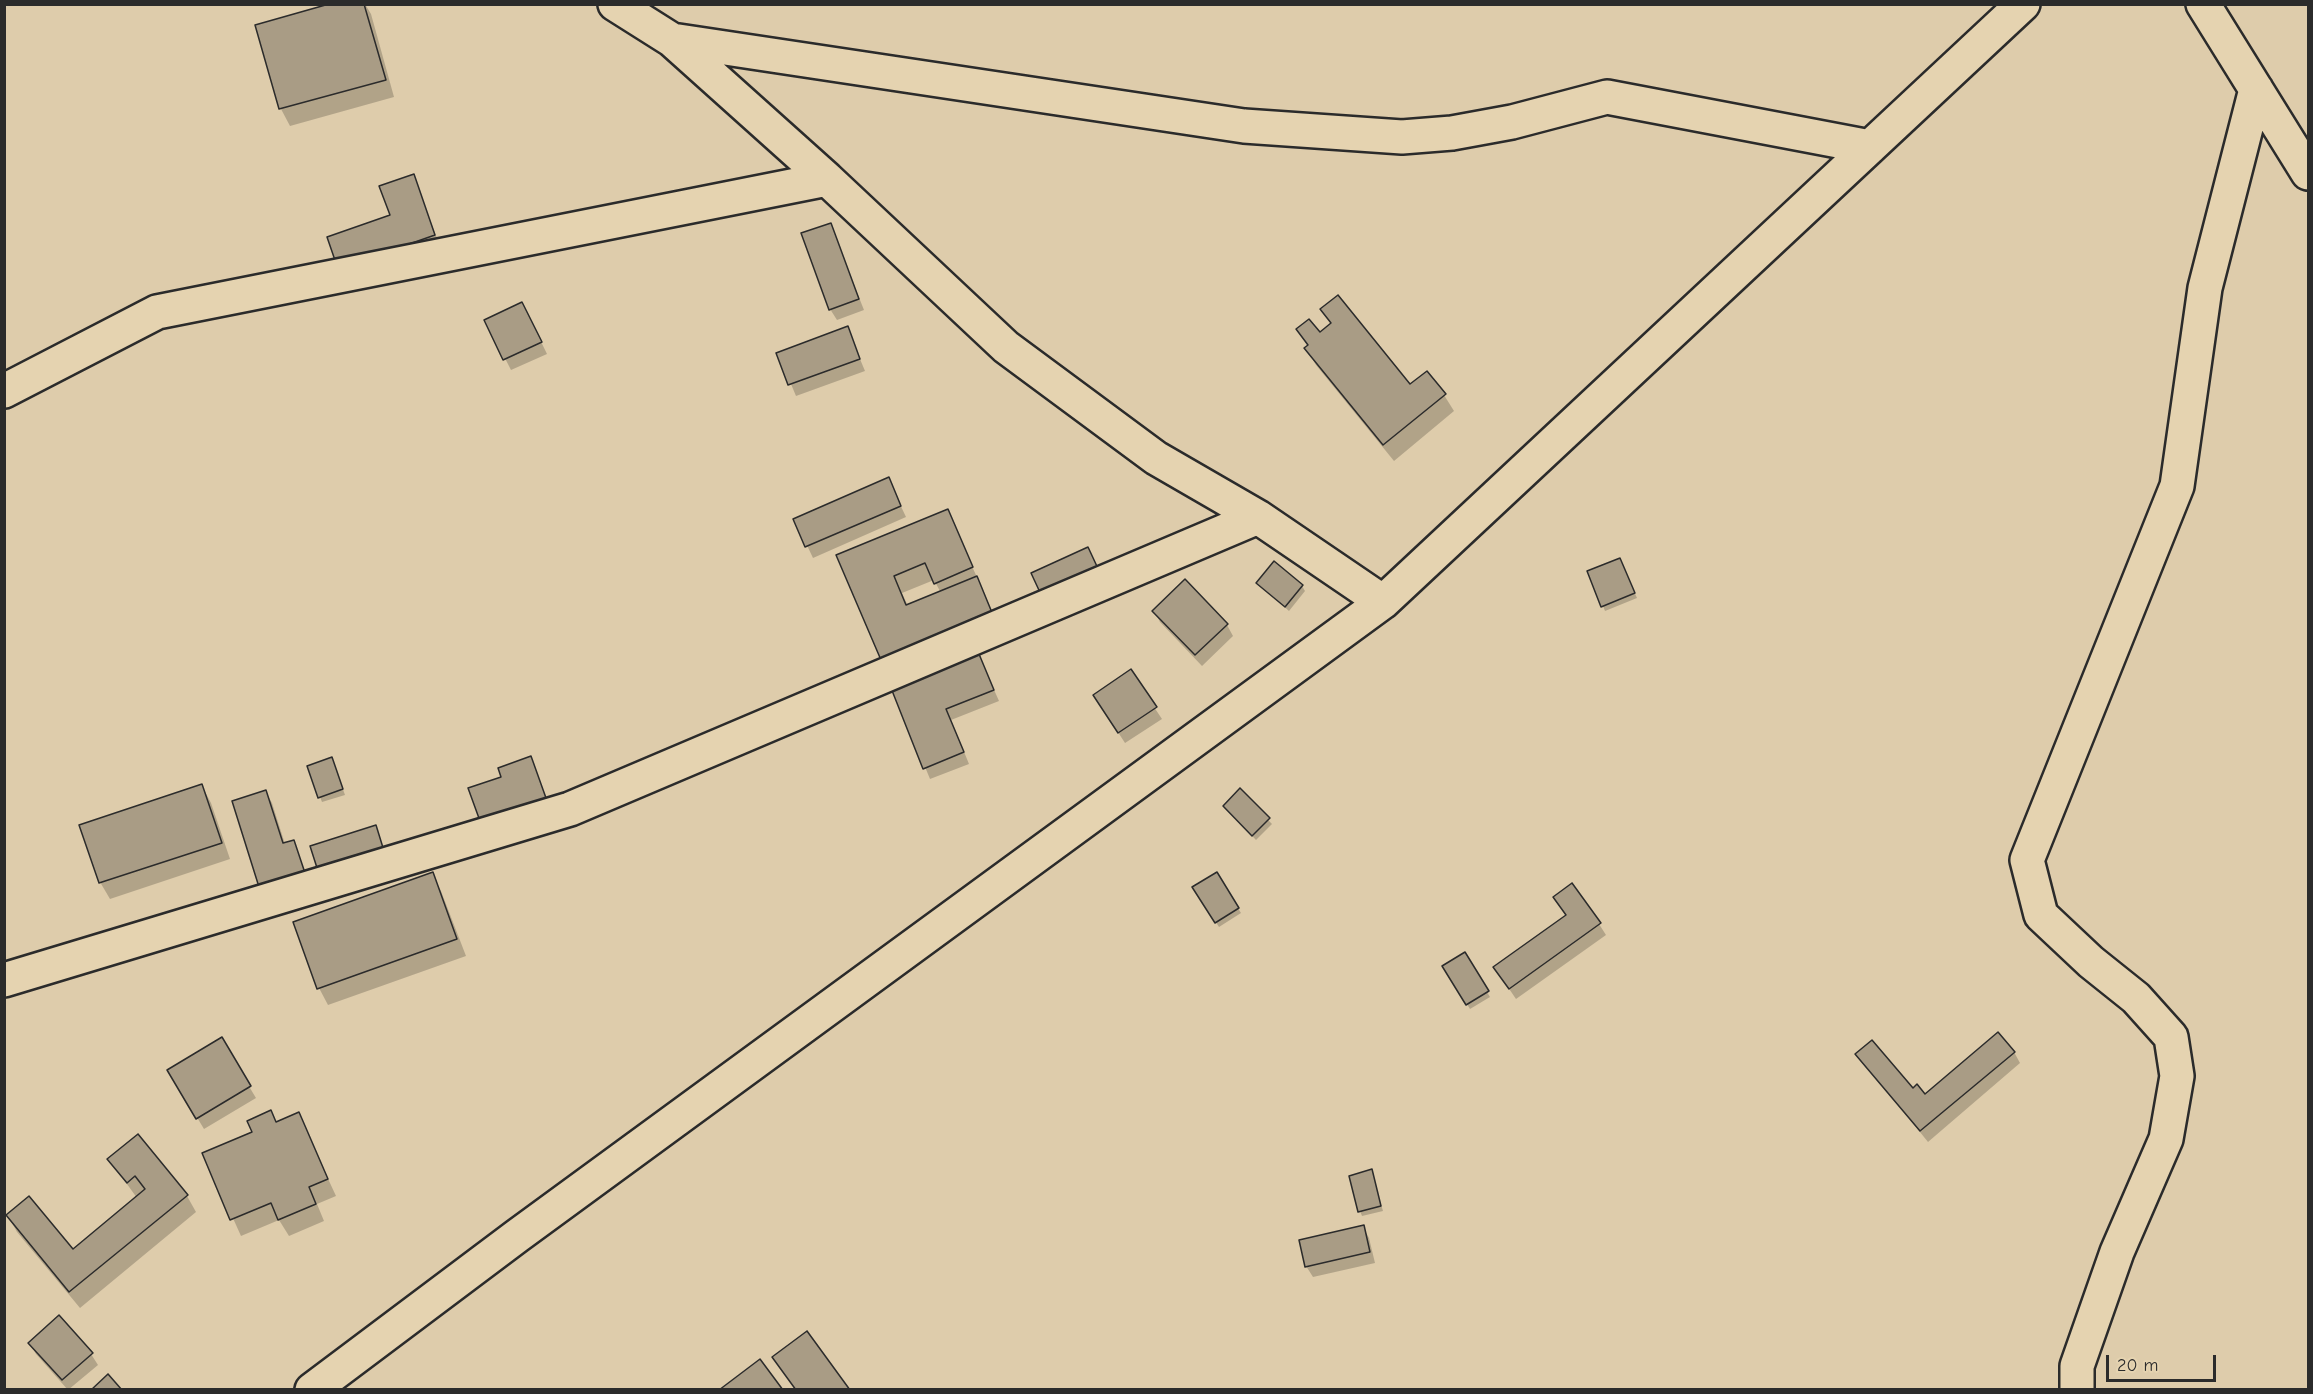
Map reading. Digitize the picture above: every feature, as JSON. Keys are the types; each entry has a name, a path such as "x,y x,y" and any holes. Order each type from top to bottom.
{"street":[{"path":"615,4 672,40 828,179 1006,346 1156,458 1258,517 1383,602"},
{"path":"312,1389 526,1229 1383,602 2023,4"},
{"path":"2203,4 2308,172"},
{"path":"672,40 1244,126 1402,137 1452,133 1512,122 1607,97 1869,147"},
{"path":"2077,1389 2077,1366 2117,1252 2166,1139 2177,1076 2171,1037 2136,998 2091,962 2041,915 2027,860 2177,486 2205,288 2256,89"},
{"path":"4,391 157,312 828,179"},
{"path":"4,980 570,810 1258,517"}],"building":[{"path":"329,4 364,4 386,80 279,109 255,25"},
{"path":"414,174 435,235 338,269 327,237 390,215 379,186"},
{"path":"831,223 859,299 829,310 801,233"},
{"path":"1338,295 1410,384 1427,371 1446,394 1383,445 1304,348 1308,345 1296,329 1309,319 1320,332 1331,323 1320,309"},
{"path":"522,302 542,342 503,360 484,320"},
{"path":"848,326 860,359 788,385 776,353"},
{"path":"889,477 901,506 805,547 793,519"},
{"path":"948,509 973,567 934,584 925,563 894,576 906,605 977,576 995,620 884,667 836,555"},
{"path":"1088,547 1101,575 1044,601 1031,573"},
{"path":"1620,558 1635,593 1601,607 1587,571"},
{"path":"1274,561 1303,585 1285,607 1256,583"},
{"path":"1185,579 1228,624 1195,655 1152,611"},
{"path":"979,654 994,690 946,709 964,752 923,769 891,688"},
{"path":"1131,669 1157,707 1118,733 1093,695"},
{"path":"531,756 546,798 480,821 468,788 501,777 498,768"},
{"path":"332,757 343,789 318,798 307,766"},
{"path":"202,784 222,843 99,883 79,825"},
{"path":"1240,788 1270,818 1252,836 1223,806"},
{"path":"266,790 283,843 294,840 305,873 259,887 232,801"},
{"path":"376,825 384,851 318,871 310,846"},
{"path":"433,872 457,939 317,989 293,922"},
{"path":"1217,872 1239,908 1215,923 1192,887"},
{"path":"1572,883 1601,923 1509,989 1493,967 1566,915 1553,897"},
{"path":"1465,952 1489,991 1466,1005 1442,966"},
{"path":"1998,1032 2015,1052 1920,1131 1855,1054 1872,1040 1913,1088 1917,1084 1925,1094"},
{"path":"222,1037 251,1086 196,1119 167,1070"},
{"path":"271,1110 276,1122 299,1112 328,1179 309,1187 316,1204 278,1220 271,1203 230,1220 202,1153 252,1132 247,1121"},
{"path":"138,1134 188,1195 69,1292 6,1215 29,1196 73,1249 145,1189 135,1176 127,1183 107,1159"},
{"path":"1372,1169 1381,1206 1358,1212 1349,1176"},
{"path":"1364,1225 1370,1252 1305,1267 1299,1240"},
{"path":"59,1315 93,1353 62,1380 28,1343"},
{"path":"807,1331 850,1390 796,1390 772,1357"},
{"path":"760,1359 783,1390 719,1390"},
{"path":"108,1374 122,1390 91,1390"}]}
